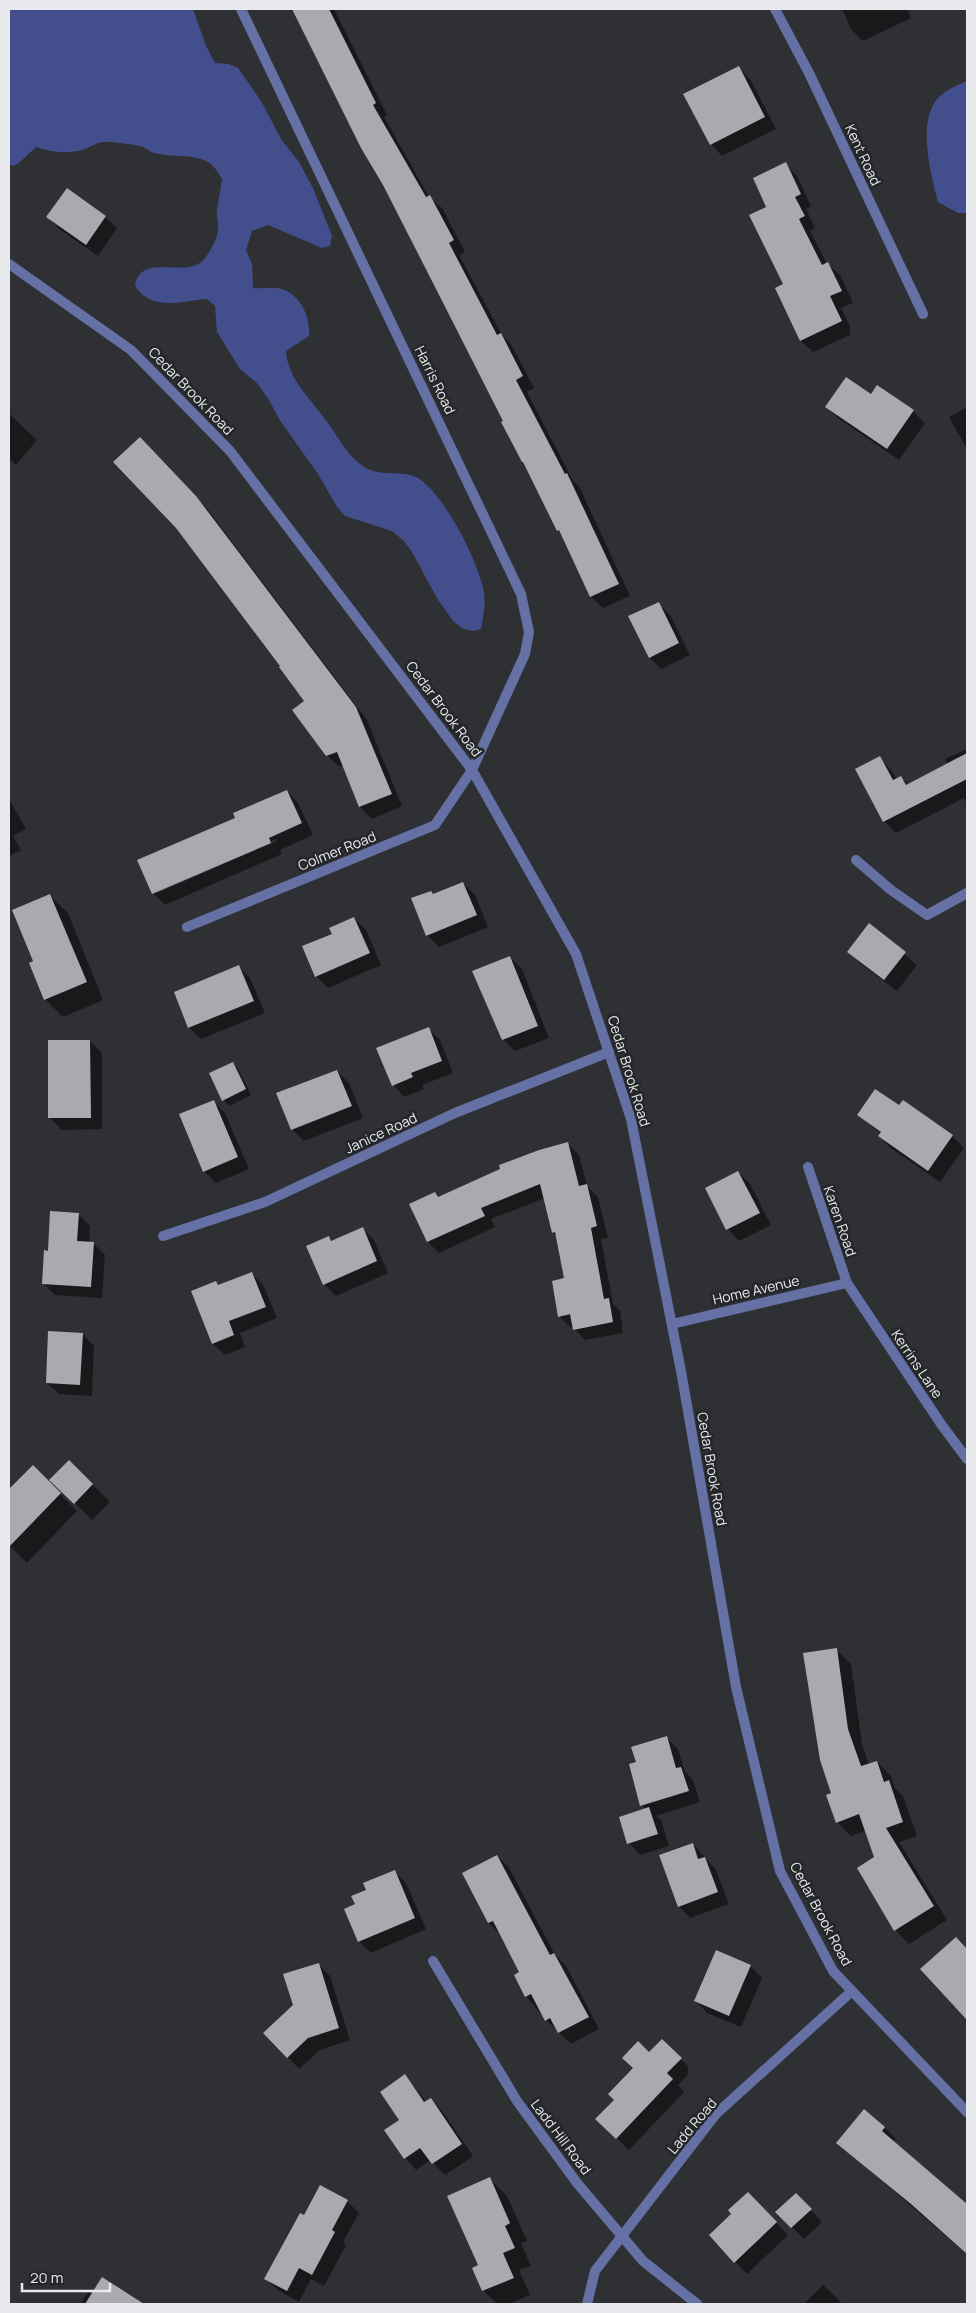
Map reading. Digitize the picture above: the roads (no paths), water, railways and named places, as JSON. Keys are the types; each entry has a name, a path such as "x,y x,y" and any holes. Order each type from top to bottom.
{"street":[{"name":"Harris Road","path":"241,9 521,594 529,632 525,654 472,770"},
{"name":"Kent Road","path":"775,9 809,73 923,314"},
{"name":"Cedar Brook Road","path":"9,264 131,350 230,451 472,770 576,954 631,1119 672,1324 736,1687 780,1871 833,1971 967,2112"},
{"name":"Colmer Road","path":"187,927 435,825 472,770"},
{"path":"856,860 891,890 927,915 967,893"},
{"name":"Janice Road","path":"163,1236 265,1202 455,1113 609,1052"},
{"name":"Karen Road","path":"808,1167 847,1283"},
{"name":"Home Avenue","path":"672,1324 847,1283"},
{"name":"Kerrins Lane","path":"847,1283 941,1424 967,1459"},
{"name":"Ladd Hill Road","path":"433,1961 517,2101 577,2183 643,2261 697,2304"},
{"name":"Ladd Road","path":"587,2304 595,2271 716,2114 852,1991"}]}
